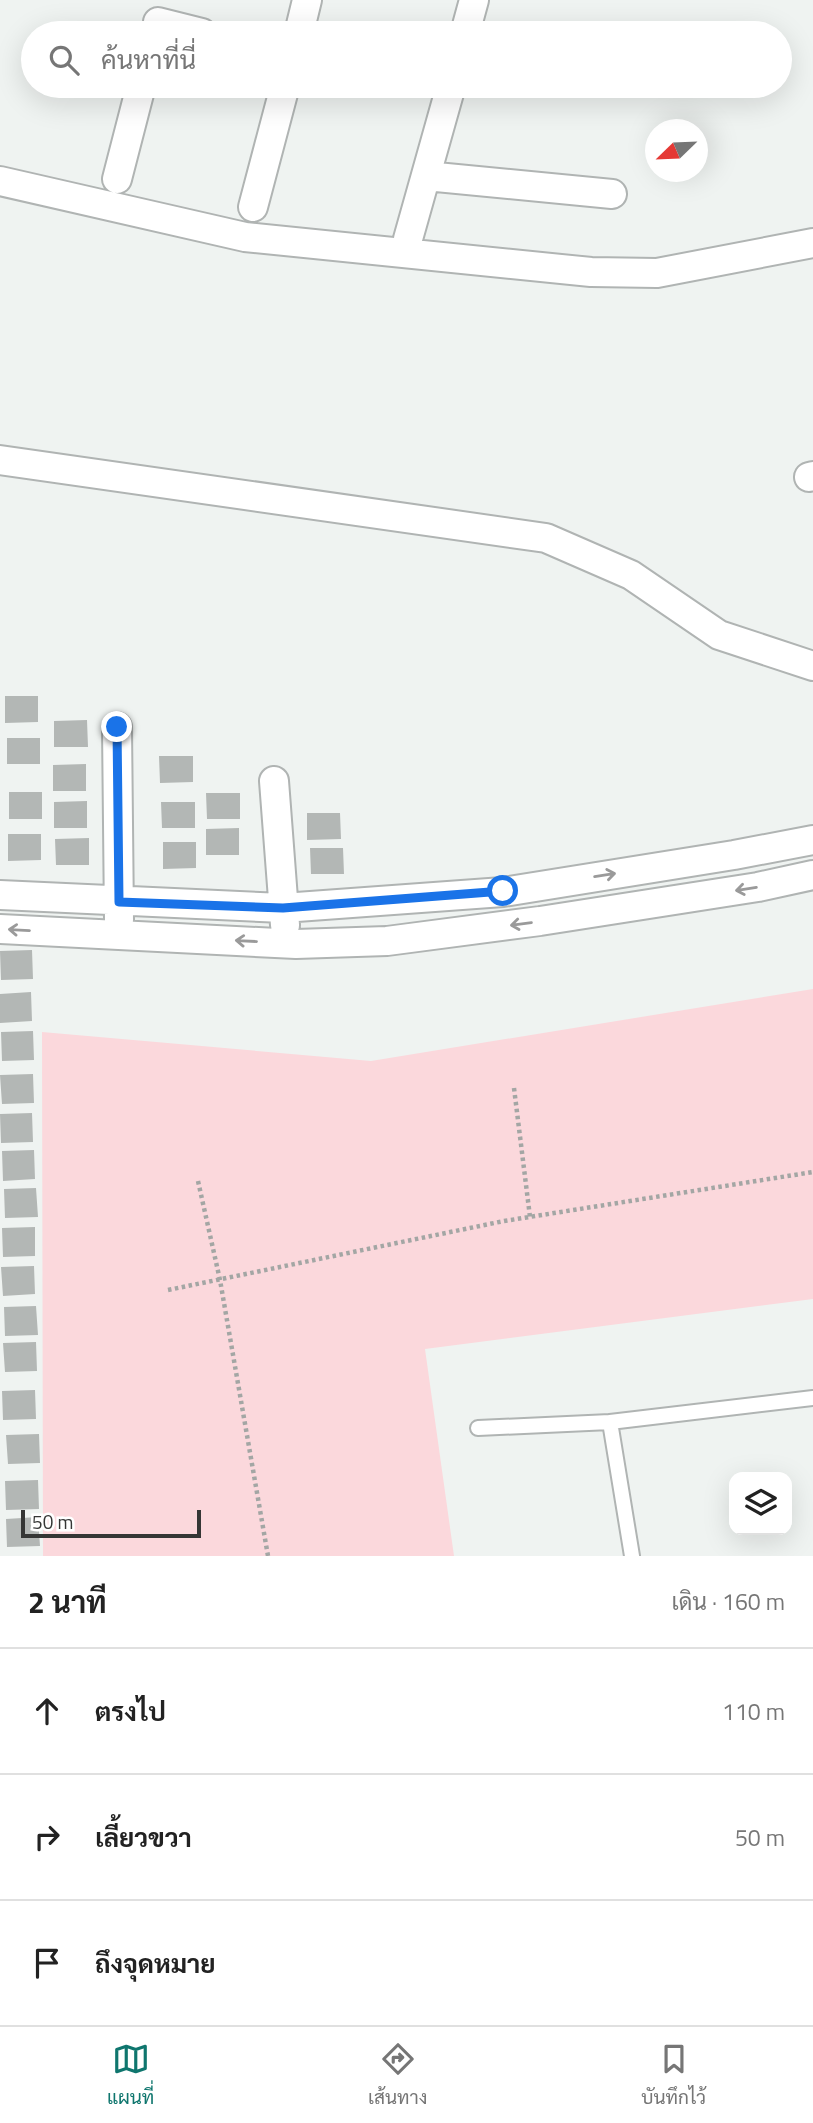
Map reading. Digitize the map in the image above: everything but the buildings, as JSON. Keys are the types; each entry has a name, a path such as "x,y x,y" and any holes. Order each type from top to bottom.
{"street":[{"path":"302,21 307,0"},
{"path":"468,21 474,0"},
{"path":"117,179 138,98"},
{"path":"253,207 282,98"},
{"path":"408,239 448,98"},
{"path":"426,176 612,194"},
{"path":"0,181 246,237 591,272 657,273 813,243"},
{"path":"0,460 546,538 631,575 719,635 813,666"},
{"path":"117,727 120,935"},
{"path":"274,781 286,943"},
{"path":"0,895 283,908 503,891 734,855 813,839"},
{"path":"0,929 286,943 387,941 540,921 758,887 813,875"}],"lane":[{"path":"478,1427 610,1422 813,1398"},
{"path":"610,1422 632,1556"}],"path":[{"path":"514,1088 530,1217"},
{"path":"168,1290 530,1217 813,1172"},
{"path":"198,1181 220,1280 268,1556"}],"shaded area":[{"path":"813,989 813,1299 425,1349 454,1556 43,1556 42,1032 371,1061"}],"route":[{"path":"117,727 119,902 283,908 503,891"}]}
